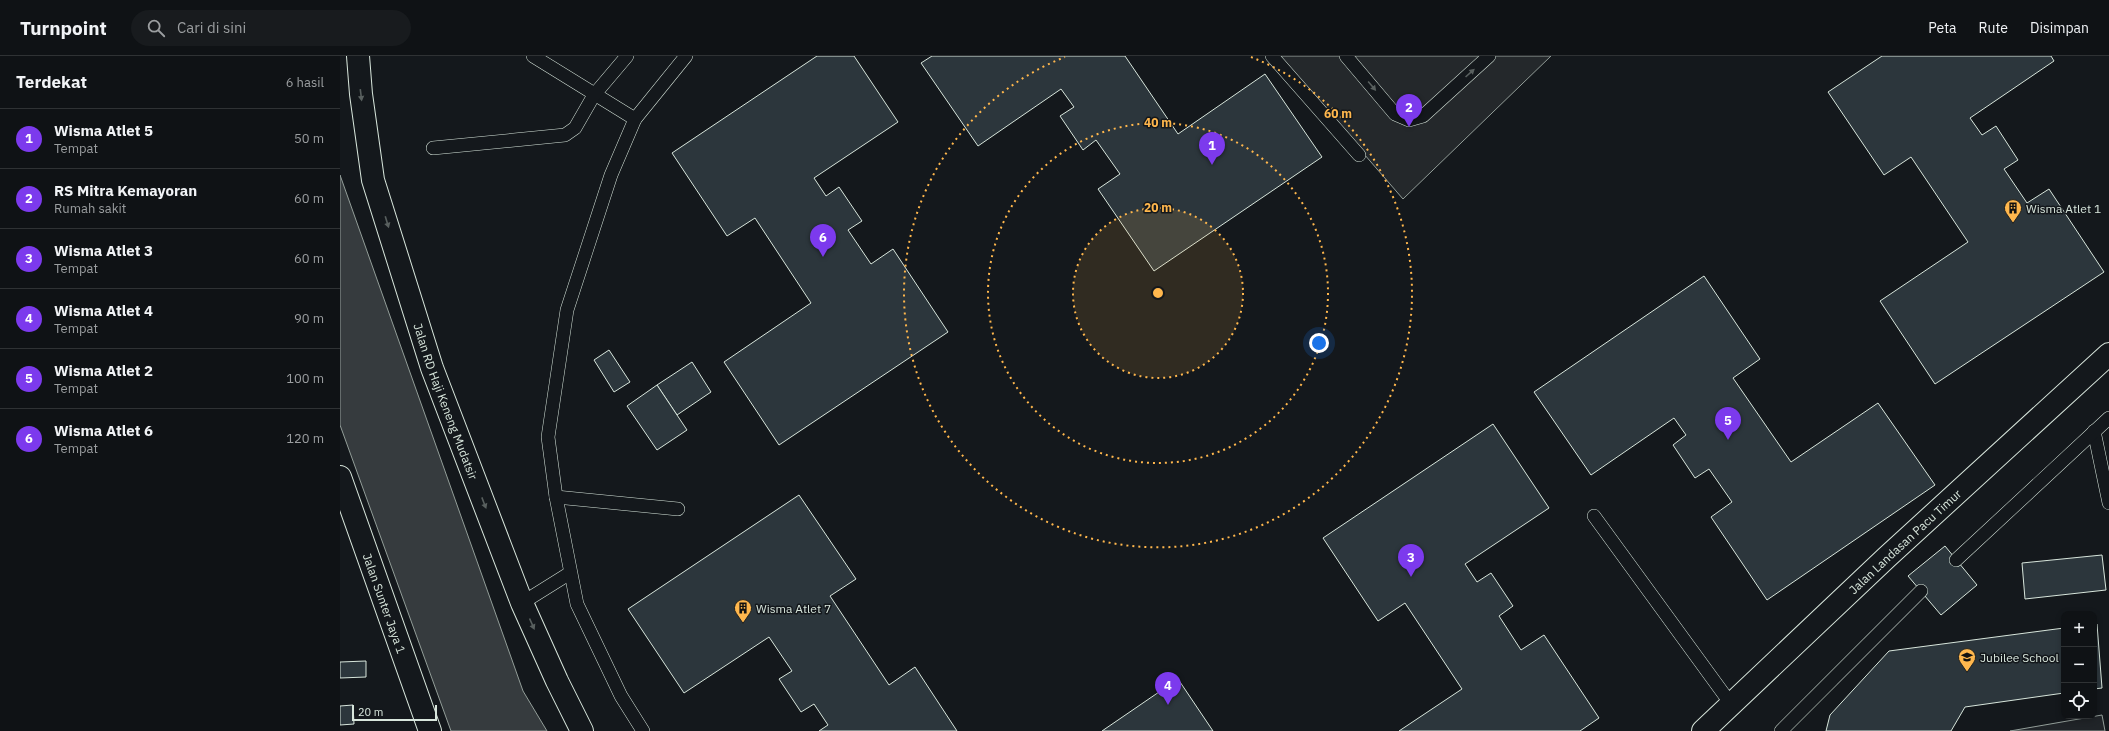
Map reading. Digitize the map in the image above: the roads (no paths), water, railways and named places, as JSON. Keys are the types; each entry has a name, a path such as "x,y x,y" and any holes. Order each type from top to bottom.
{"street":[{"name":"Jalan RD Haji Keneng Mudatsir","path":"358,56 361,94 373,180 432,368 522,603 557,681 582,731"},
{"name":"Jalan Landasan Pacu Timur","path":"1703,731 1887,557 2109,354"},
{"name":"Jalan Sunter Jaya 1","path":"340,477 427,731"}],"lane":[{"path":"532,56 635,119"},
{"path":"433,148 565,135 575,128 594,94 627,56"},
{"path":"643,731 621,696 577,604 556,497 548,437 567,310 610,175 635,119 686,56"},
{"path":"1272,56 1359,155"},
{"path":"1346,56 1395,114 1409,120 1424,116 1489,56"},
{"path":"1956,560 2109,418"},
{"path":"2094,431 2109,503"},
{"path":"556,497 678,509"},
{"path":"1594,516 1731,704"},
{"path":"522,603 570,573"},
{"path":"1781,731 1921,591"}],"place":[{"name":"RS Mitra Kemayoran","path":"1409,127"},
{"name":"Wisma Atlet 5","path":"1212,165"},
{"name":"Wisma Atlet 1","path":"2013,223"},
{"name":"Wisma Atlet 6","path":"823,257"},
{"name":"Wisma Atlet 2","path":"1728,440"},
{"name":"Wisma Atlet 3","path":"1411,577"},
{"name":"Wisma Atlet 7","path":"743,623"},
{"name":"Jubilee School","path":"1967,672"},
{"name":"Wisma Atlet 4","path":"1168,705"}]}
